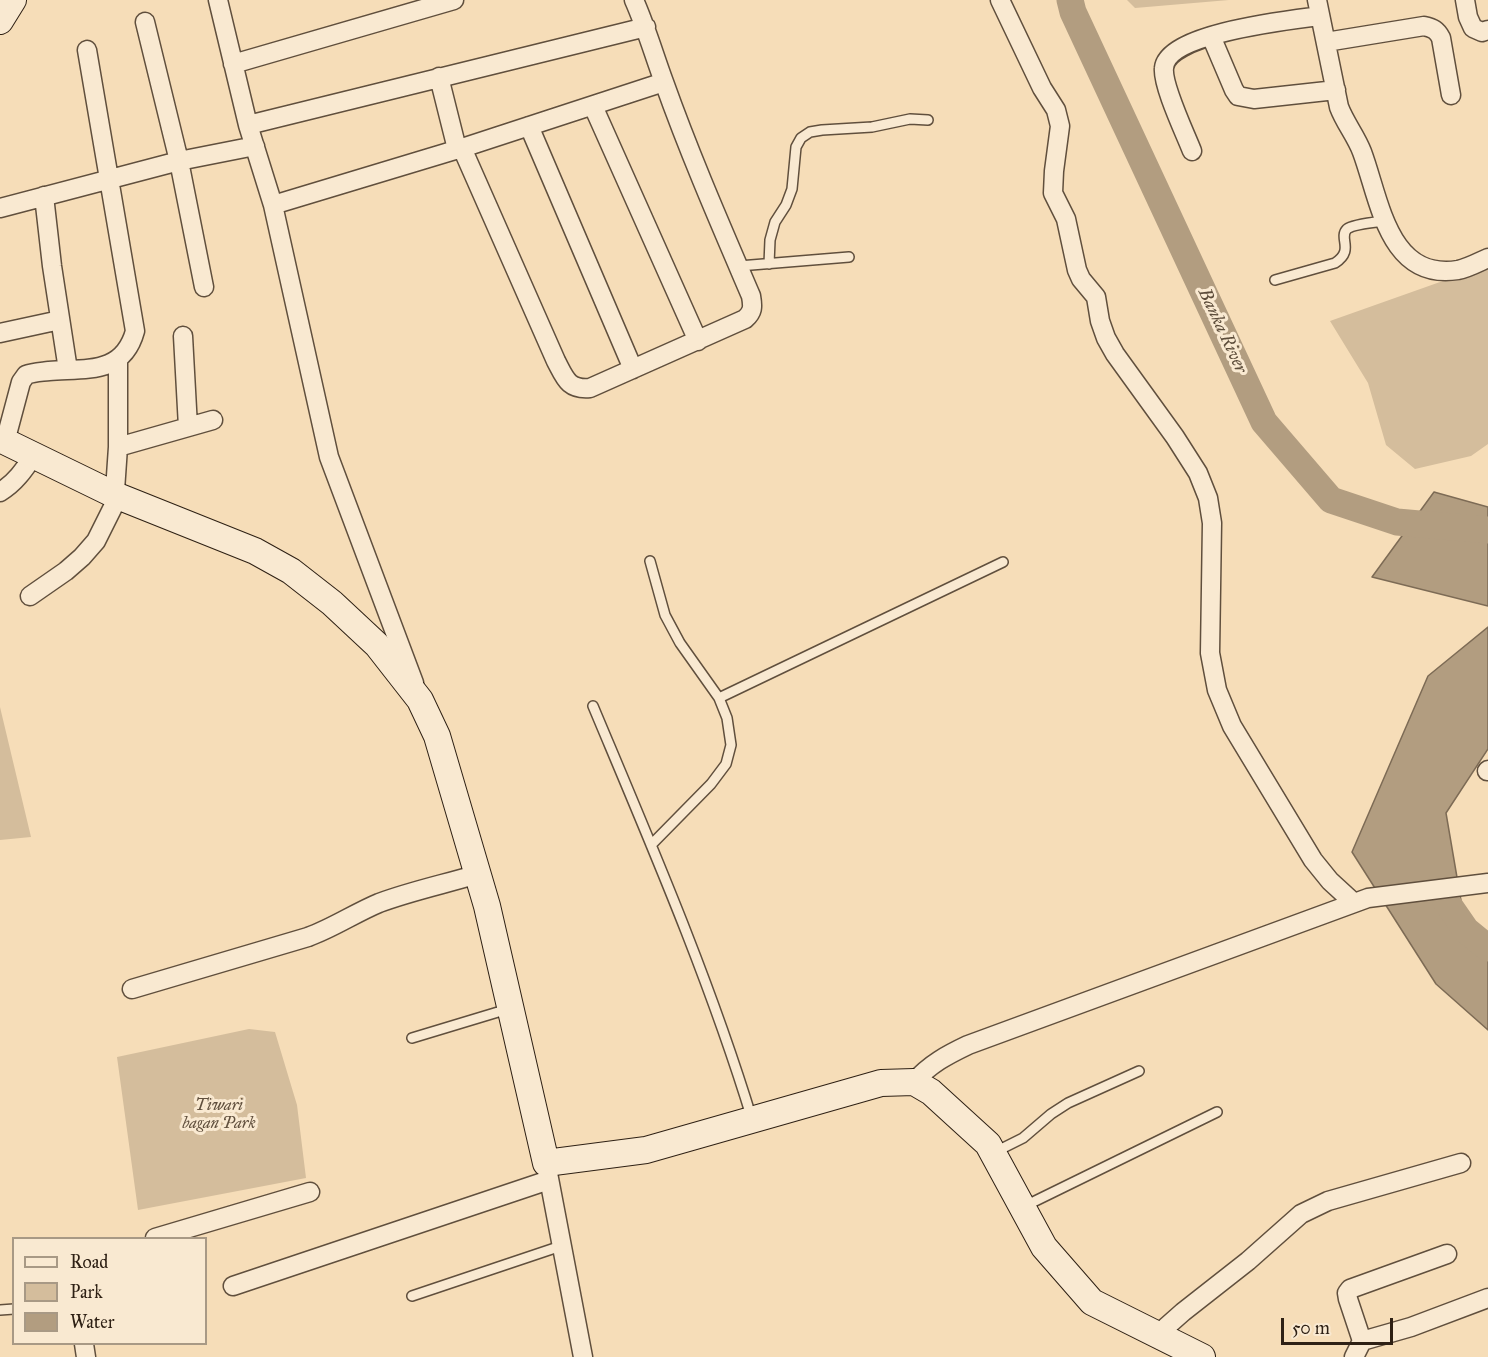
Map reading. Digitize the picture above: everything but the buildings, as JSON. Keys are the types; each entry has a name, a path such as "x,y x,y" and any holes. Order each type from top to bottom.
{"street":[{"path":"0,21 13,0"},
{"path":"218,0 248,125 273,205 329,457 420,700 437,736 487,906 547,1171 583,1357"},
{"path":"233,64 454,0"},
{"path":"439,77 459,149 565,379 580,389 590,388 745,319 751,313 753,306 752,296 664,82 646,27 634,0"},
{"path":"1000,0 1042,87 1056,110 1060,126 1053,192 1066,219 1077,270 1081,279 1096,297 1100,321 1115,354 1175,437 1198,473 1208,498 1212,523 1210,653 1217,690 1232,726 1313,860 1330,881 1361,901"},
{"path":"1465,0 1473,28 1482,32 1488,30"},
{"path":"1192,151 1166,83 1164,68 1168,56 1179,48 1211,36 1318,8 1336,90 1346,123 1362,152 1392,236 1407,257 1423,268 1440,272 1461,270 1488,258"},
{"path":"145,22 179,161 204,287"},
{"path":"1326,42 1424,26 1432,27 1441,38 1451,95"},
{"path":"248,125 646,27"},
{"path":"1211,36 1238,96 1254,99 1336,90"},
{"path":"87,50 135,331 130,347 118,360 104,366 26,375 21,382 3,440 115,495 255,551 291,571 332,603 377,645 420,700"},
{"path":"273,205 459,149 664,82"},
{"path":"592,105 698,341"},
{"path":"529,126 633,369"},
{"path":"0,208 179,161 255,146"},
{"path":"44,196 68,370"},
{"path":"0,333 60,320"},
{"path":"183,336 188,427"},
{"path":"30,596 82,557 96,541 114,505 118,447 118,360"},
{"path":"118,447 213,420"},
{"path":"0,492 10,486 34,455"},
{"path":"132,989 308,937 327,930 381,902 478,874"},
{"path":"914,1082 926,1068 968,1045 1361,901 1486,884"},
{"path":"232,1286 547,1171 646,1150 881,1083 914,1082 931,1092 988,1144 1044,1247 1092,1302 1202,1357"},
{"path":"1158,1335 1301,1214 1328,1201 1461,1163"},
{"path":"162,1237 310,1192"},
{"path":"1447,1254 1350,1289 1347,1293 1358,1349 1488,1298"}],"lane":[{"path":"769,264 770,240 775,222 786,205 792,189 796,147 801,138 810,132 822,130 872,127 909,119 928,120"},
{"path":"1275,280 1335,263 1343,258 1346,250 1344,234 1347,230 1385,220"},
{"path":"739,266 849,257"},
{"path":"650,561 665,615 680,643 719,698 727,718 730,745 726,765 711,784 651,844"},
{"path":"719,698 1003,562"},
{"path":"593,706 651,844 721,1024 752,1119"},
{"path":"412,1038 510,1008"},
{"path":"993,1153 1023,1137 1068,1103 1139,1071"},
{"path":"1022,1207 1217,1112"},
{"path":"412,1296 561,1246"}],"green space":[{"path":"1127,0 1229,0 1135,8"},
{"path":"1488,265 1488,444 1471,456 1415,469 1386,445 1368,383 1330,321"},
{"path":"0,707 31,837 0,840"},
{"name":"Tiwari bagan Park","path":"249,1029 275,1032 297,1105 306,1178 138,1210 117,1057"}],"water":[{"path":"1434,492 1488,507 1488,606 1372,577"},
{"path":"1488,627 1488,749 1446,813 1466,930 1488,948 1488,1030 1436,984 1352,852 1428,676"}],"waterway":[{"name":"Banka River","path":"1070,0 1073,12 1264,422 1331,500 1397,522 1488,530"},
{"name":"Banka River","path":"1446,901 1466,930 1488,948"}]}
